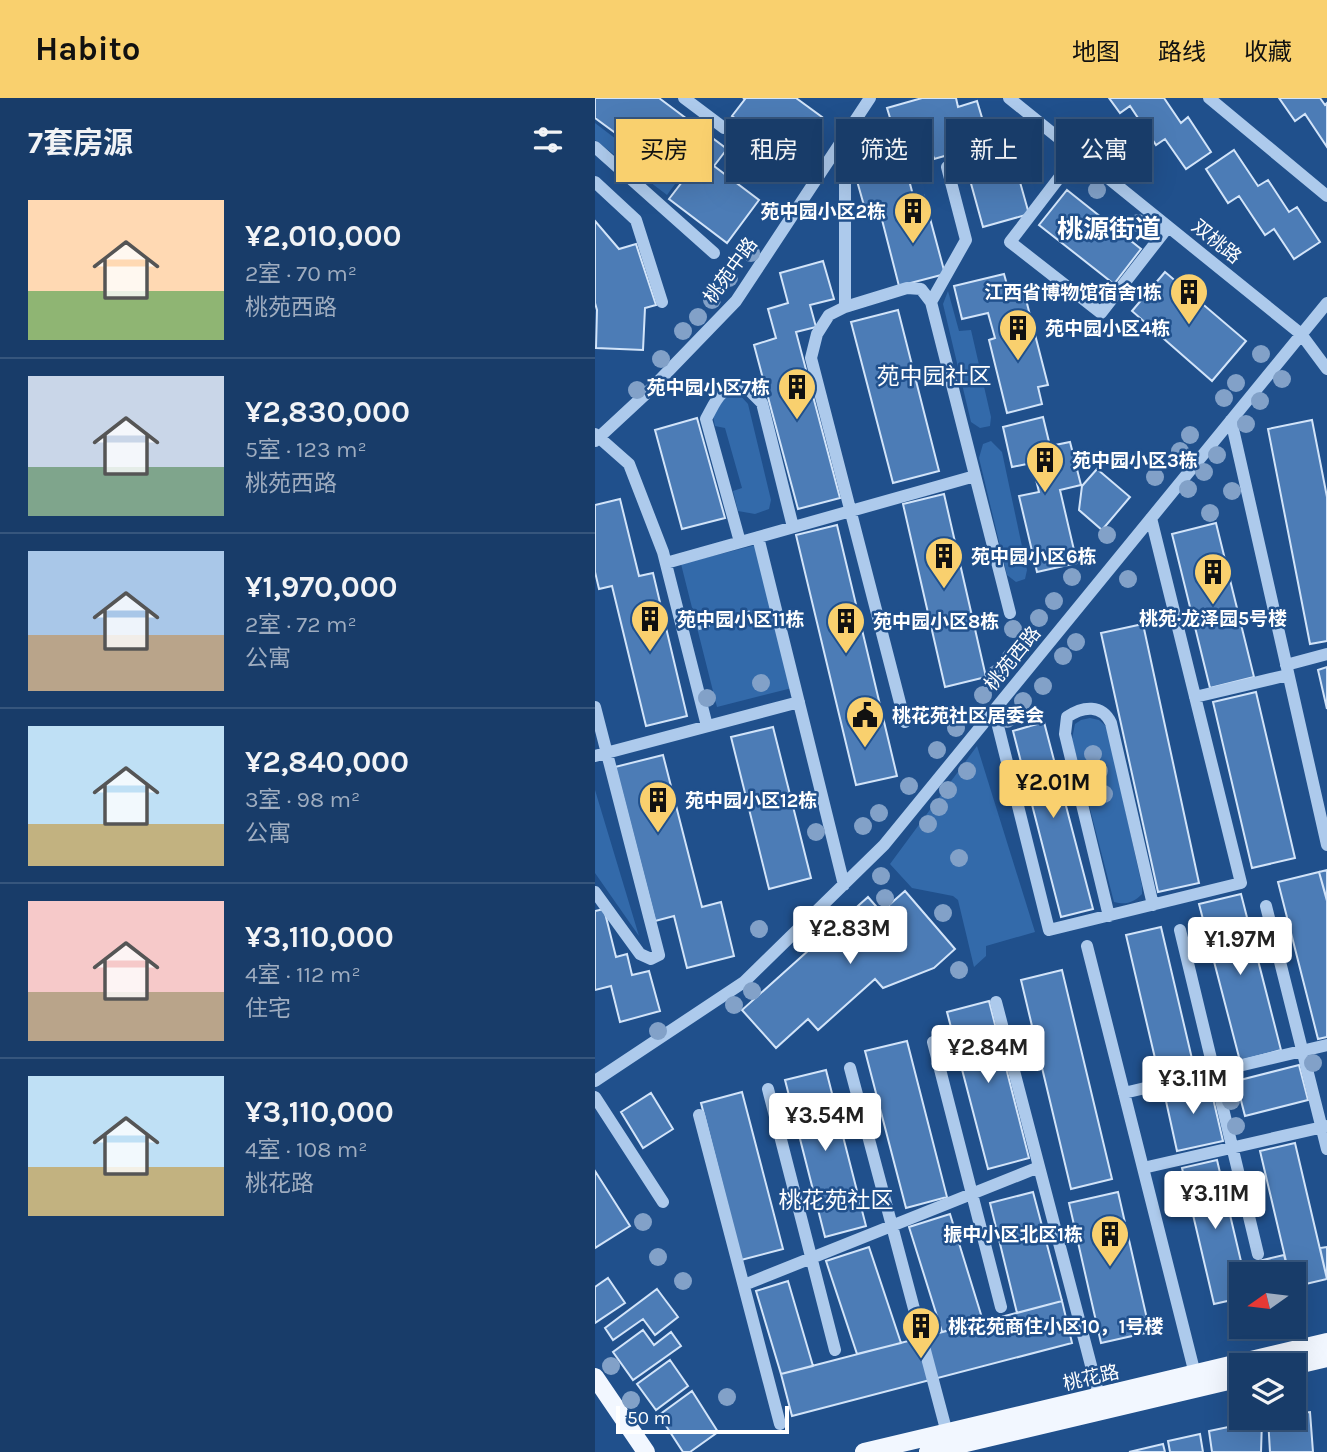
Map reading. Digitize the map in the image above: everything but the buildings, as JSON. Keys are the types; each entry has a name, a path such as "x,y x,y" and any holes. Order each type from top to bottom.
{"main road":[{"name":"桃花路","path":"864,1452 1327,1342"},
{"path":"1306,1363 1327,1358"},
{"path":"595,1377 646,1452"},
{"name":"桃花路","path":"929,1452 1229,1381"}],"street":[{"path":"684,98 724,128"},
{"name":"桃苑中路","path":"856,119 870,98"},
{"name":"双桃路","path":"1009,98 1056,135"},
{"path":"1209,98 1327,196"},
{"path":"595,147 714,253"},
{"name":"桃苑中路","path":"597,437 650,390 736,301 836,149"},
{"path":"595,182 636,220 662,303"},
{"path":"845,182 845,307"},
{"path":"931,302 966,240 951,182"},
{"path":"1056,182 1010,242 1101,313 1168,227"},
{"name":"双桃路","path":"1113,182 1301,334 1327,369"},
{"path":"905,722 811,358 817,334 829,315 845,307 907,288 921,289 931,302 1010,613"},
{"name":"桃苑西路","path":"595,1081 744,982 884,845 1327,303"},
{"path":"740,542 706,419 718,396 731,387 744,385 762,403 793,527"},
{"path":"1231,420 1327,845"},
{"path":"597,437 629,464 663,552 707,726"},
{"path":"666,563 975,476"},
{"path":"995,710 1049,930 1241,883 1151,518"},
{"path":"758,537 844,885"},
{"path":"1195,697 1287,670 1327,654"},
{"path":"601,755 799,702"},
{"path":"595,707 601,755 659,955 651,959 640,954 595,892"},
{"path":"1109,915 1065,734 1067,717 1077,710 1097,710 1107,715 1111,723 1153,905"},
{"path":"1266,906 1324,1126 1327,1149"},
{"path":"1180,930 1258,1254"},
{"path":"1087,946 1195,1374"},
{"path":"996,1002 1099,1396"},
{"path":"933,1042 1001,1307"},
{"path":"1124,1093 1327,1045"},
{"path":"850,1068 947,1433"},
{"path":"768,1088 835,1350"},
{"path":"595,1097 663,1202"},
{"path":"699,1115 781,1424"},
{"path":"1143,1168 1324,1126"},
{"path":"744,1285 1039,1167"}],"path":[{"path":"684,632 755,611 781,630"}],"shaded area":[{"path":"595,123 616,139 616,156 595,140"},
{"path":"650,182 675,184 667,195"},
{"path":"948,291 959,331 971,330 991,417 990,426 980,428 971,422 943,304"},
{"path":"737,392 748,404 771,500 769,509 755,514 738,511 733,491 742,488 725,428 715,426 713,416 725,397"},
{"path":"991,441 1002,452 1027,570 1025,579 1016,582 1007,575 979,458 983,444"},
{"path":"756,545 792,688 717,707 681,564"},
{"path":"1090,718 1099,720 1107,727 1142,886 1142,894 1129,903 1114,902 1072,739 1075,724"},
{"path":"977,746 1035,932 986,946 986,956 974,967 958,900 953,896 912,888 890,864"},
{"path":"595,790 639,936 595,873"}],"place":[{"name":"苑中园小区2栋","path":"913,245"},
{"name":"江西省博物馆宿舍1栋","path":"1189,326"},
{"name":"苑中园小区4栋","path":"1018,362"},
{"name":"苑中园小区7栋","path":"797,421"},
{"name":"苑中园小区3栋","path":"1045,494"},
{"name":"苑中园小区6栋","path":"944,590"},
{"name":"桃苑·龙泽园5号楼","path":"1213,606"},
{"name":"苑中园小区11栋","path":"650,653"},
{"name":"苑中园小区8栋","path":"846,655"},
{"name":"桃花苑社区居委会","path":"865,749"},
{"name":"苑中园小区12栋","path":"658,834"},
{"name":"振中小区北区1栋","path":"1110,1268"},
{"name":"桃花苑商住小区10，1号楼","path":"921,1360"}],"district":[{"name":"桃源街道","path":"1109,229"},
{"name":"苑中园社区","path":"934,376"},
{"name":"桃花苑社区","path":"836,1200"}]}
